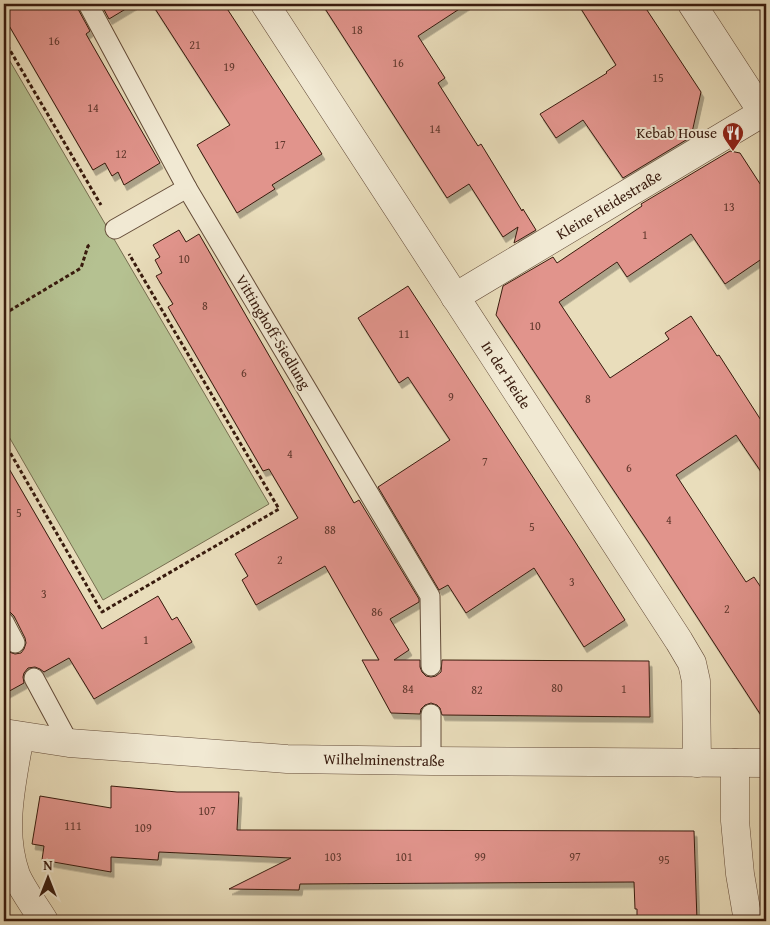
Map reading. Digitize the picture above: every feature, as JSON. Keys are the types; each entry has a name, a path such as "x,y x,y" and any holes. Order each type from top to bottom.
{"street":[{"name":"In der Heide","path":"265,4 692,663 696,681 697,763"},
{"path":"692,4 765,114"},
{"name":"Kleine Heidestraße","path":"455,297 765,114"},
{"path":"12,734 11,784 6,823 7,846 16,875 44,921"},
{"name":"Wilhelminenstraße","path":"12,734 69,743 287,759 766,763"},
{"path":"736,763 735,821 740,874 748,921"}],"lane":[{"name":"Vittinghoff-Siedlung","path":"88,4 187,188 430,596 431,666"},
{"path":"115,230 187,188"},
{"path":"4,622 15,643"},
{"path":"34,678 69,743"},
{"path":"431,714 431,761"}],"path":[{"path":"4,40 279,509 102,612 4,442"},
{"path":"4,314 81,268 88,246 115,230"}],"green space":[{"path":"4,51 269,504 103,600 4,428"}],"building":[{"path":"4,4 77,4 90,31 86,34 160,163 124,185 118,172 112,176 105,163 93,170 4,17"},
{"path":"101,4 134,4 109,19"},
{"path":"152,4 224,4 322,154 272,185 275,189 237,213 197,145 230,125"},
{"path":"322,4 467,4 418,36 445,78 438,83 478,146 481,144 522,211 523,209 536,230 514,243 518,227 503,237 469,184 447,198"},
{"path":"578,4 643,4 701,92 691,137 623,178 583,120 556,138 540,114 607,73 616,65"},
{"path":"730,151 740,153 766,193 766,256 725,284 691,234 627,277 617,262 559,302 610,378 669,339 665,333 691,316 717,356 719,355 766,428 766,479 736,435 676,475 746,582 754,577 766,595 766,723 649,543 496,315 503,286 553,257 557,263 642,206 641,204"},
{"path":"179,230 186,242 199,234 354,503 359,500 419,599 419,602 390,619 409,650 394,660 420,660 422,672 426,676 431,677 441,672 442,660 649,661 650,717 442,715 440,708 431,703 421,709 420,714 391,713 362,660 379,660 325,566 256,605 242,580 248,576 235,554 298,518 269,469 263,471 168,307 173,304 156,276 162,273 155,260 160,257 153,245"},
{"path":"408,286 625,620 584,647 534,568 466,613 448,585 439,590 378,487 450,440 408,377 399,383 358,318"},
{"path":"4,460 102,629 158,596 172,620 177,617 192,642 94,699 69,658 44,672 35,667 28,668 24,673 24,683 4,694 4,646 9,652 15,654 21,653 26,643 14,616 10,612 4,611"},
{"path":"111,786 177,792 239,792 237,830 694,831 697,921 637,921 634,882 300,884 299,890 229,889 291,858 159,852 158,860 111,857 111,872 42,860 44,846 32,844 40,796 111,808"}],"place":[{"name":"Kebab House","path":"733,152"}]}
